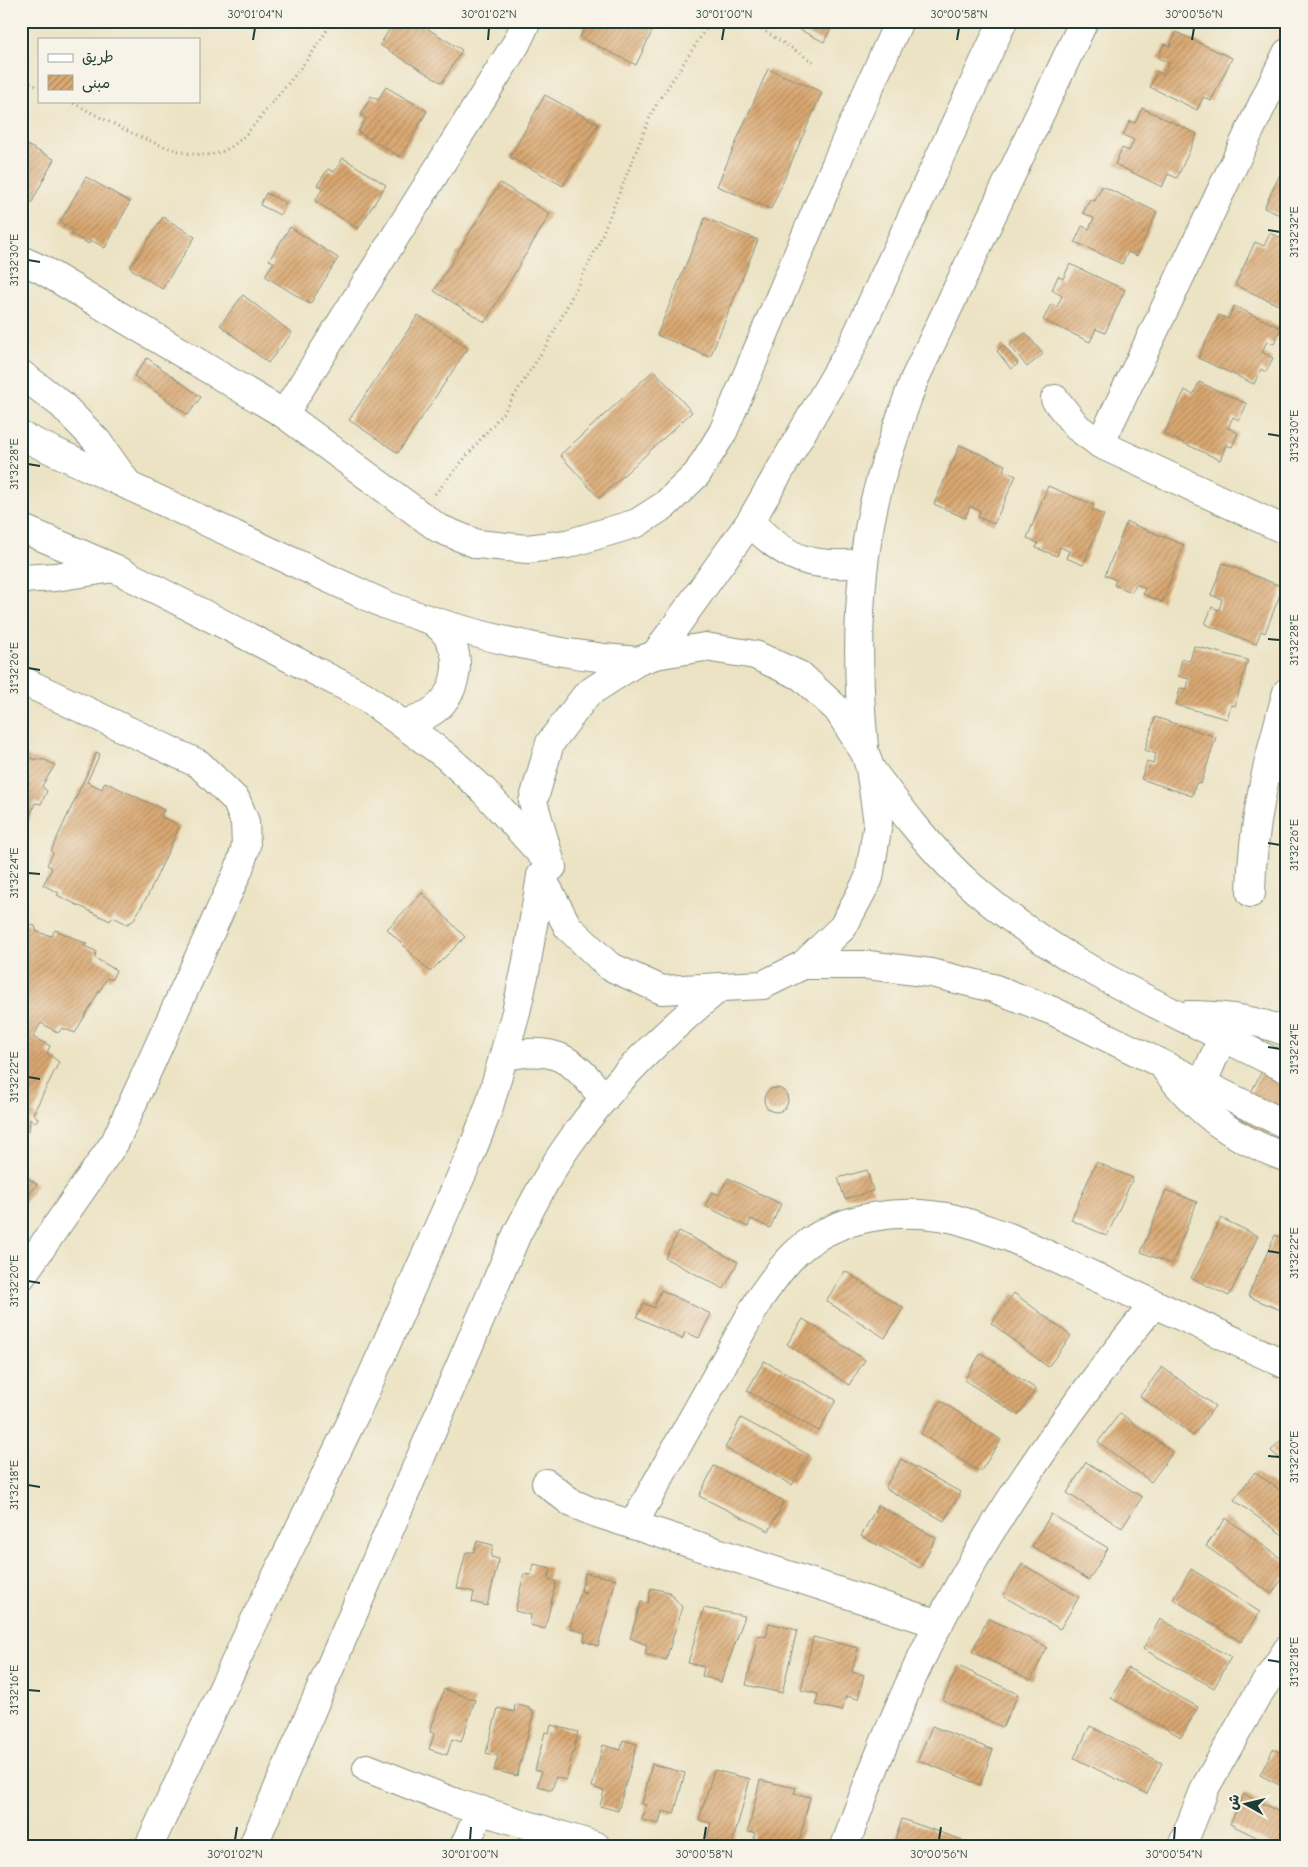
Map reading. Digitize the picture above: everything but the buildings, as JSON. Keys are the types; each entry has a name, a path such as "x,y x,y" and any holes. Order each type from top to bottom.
{"street":[{"path":"284,414 516,44 527,21"},
{"path":"21,260 284,414 438,528 477,544 527,549 567,544 637,523 665,505 697,474 722,432 849,132 899,21"},
{"path":"1003,21 850,350 750,522 647,658 587,694 550,743 533,802 546,871 568,927 609,966 662,990 763,985 803,965 843,927 869,878 878,823 859,690 858,626 864,563 875,501 892,440 914,380 1084,21"},
{"path":"1100,444 1287,53"},
{"path":"21,374 61,404 97,441 127,483"},
{"path":"1054,399 1077,427 1100,444 1287,531"},
{"path":"21,436 127,483 386,605 436,623 536,649 587,657 647,658 705,647 755,655 801,676 838,710 868,761 911,824 959,875 1013,920 1071,959 1287,1069"},
{"path":"750,522 772,544 800,560 832,566 864,563"},
{"path":"21,528 114,568 364,696 406,724 446,756 483,790 546,871 526,968 504,1057 474,1148 355,1414 252,1624 149,1846"},
{"path":"21,578 55,577 114,568"},
{"path":"406,724 431,712 446,698 455,679 456,658 449,638 436,623"},
{"path":"21,680 199,764 236,800 245,822 246,846 239,869 114,1142 21,1277"},
{"path":"1251,893 1255,820 1268,760 1287,692"},
{"path":"803,965 868,965 922,972 993,988 1053,1011 1287,1125"},
{"path":"253,1846 517,1234 542,1186 571,1141 604,1098 678,1022 720,987"},
{"path":"1180,1014 1222,1015 1263,1023 1287,1032"},
{"path":"1202,1084 1223,1036"},
{"path":"504,1057 524,1052 538,1052 564,1059 582,1070 604,1098"},
{"path":"1162,1065 1187,1098 1218,1125 1253,1145 1287,1158"},
{"path":"633,1525 760,1298 792,1257 805,1245 831,1230 862,1220 890,1215 954,1219 1009,1238 1287,1364"},
{"path":"845,1846 878,1758 939,1624 992,1530 1034,1464 1116,1350 1154,1304"},
{"path":"546,1483 572,1503 633,1525 939,1624"},
{"path":"1182,1846 1206,1786 1257,1696 1287,1650"},
{"path":"367,1768 481,1810 596,1846"},
{"path":"464,1846 481,1810"}],"path":[{"path":"71,102 170,149 197,155 218,153 239,141 284,88 332,21"},
{"path":"418,514 506,409 552,336 598,245 653,110 711,21"},
{"path":"749,21 815,63"},
{"path":"21,79 38,87"}]}
